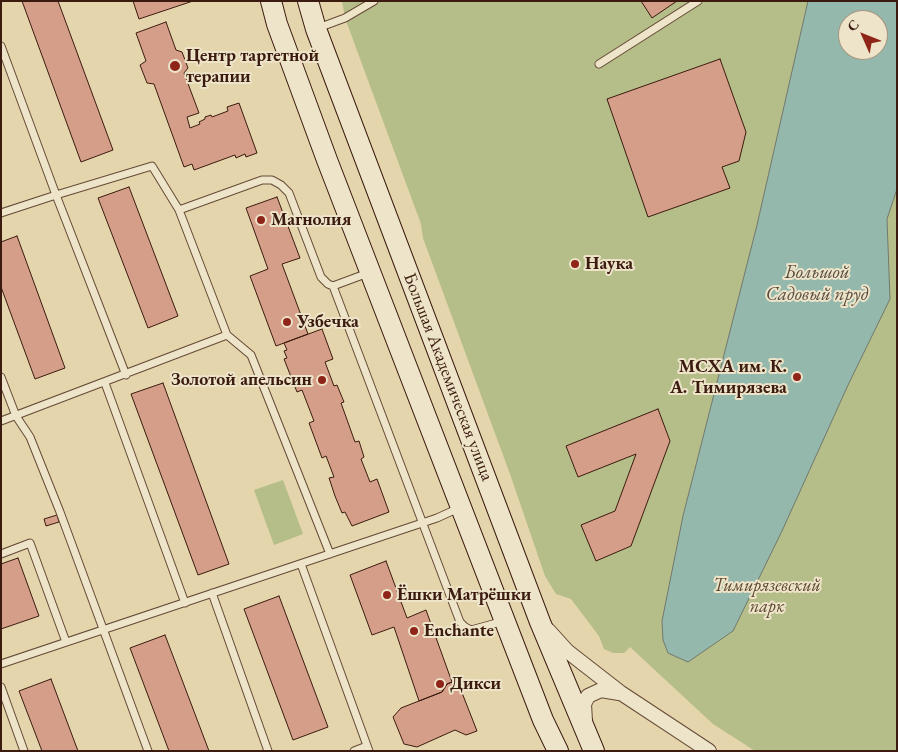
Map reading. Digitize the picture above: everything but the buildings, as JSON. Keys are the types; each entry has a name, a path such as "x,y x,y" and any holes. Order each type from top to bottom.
{"main road":[{"name":"Большая Академическая улица","path":"271,1 277,24 371,272 543,720 558,751"},
{"name":"Большая Академическая улица","path":"308,1 316,29 540,622 590,742"}],"street":[{"path":"540,622 567,652 621,693 709,751"},
{"path":"590,742 584,704 588,696 601,690 621,693"}],"lane":[{"path":"316,29 345,18 374,1"},
{"path":"599,64 698,1"},
{"path":"1,46 56,195 126,375"},
{"path":"1,214 152,166 179,210 227,336 251,355 330,554"},
{"path":"179,210 262,180 272,180 281,184 289,193 322,277 328,284 333,286 424,522 460,622 471,630 506,621"},
{"path":"333,286 371,272"},
{"path":"1,421 227,336"},
{"path":"1,377 16,416 30,437 66,526 148,751"},
{"path":"104,383 185,602"},
{"path":"1,664 302,564 462,507"},
{"path":"1,554 30,543 66,642"},
{"path":"302,564 368,749 354,751"},
{"path":"212,593 268,751"},
{"path":"1,687 24,751"}],"green space":[{"name":"Тимирязевский парк","path":"342,1 897,1 897,751 755,751 713,724 630,647 624,653 613,653 604,649 599,636 571,599 556,594 545,576 510,474 423,238 421,224 345,18"},
{"path":"283,480 303,534 274,545 254,490"}],"water":[{"name":"Большой Садовый пруд","path":"808,1 897,1 897,189 887,219 890,299 849,383 782,531 733,631 688,662 668,653 663,640 662,621 683,516 757,225"}],"place":[{"name":"Центр таргетной терапии","path":"175,66"},
{"name":"Магнолия","path":"261,220"},
{"name":"Наука","path":"575,264"},
{"name":"Узбечка","path":"287,322"},
{"name":"МСХА им. К. А. Тимирязева","path":"797,377"},
{"name":"Золотой апельсин","path":"322,380"},
{"name":"Ёшки Матрёшки","path":"387,595"},
{"name":"Enchante","path":"414,631"},
{"name":"Дикси","path":"440,684"}]}
